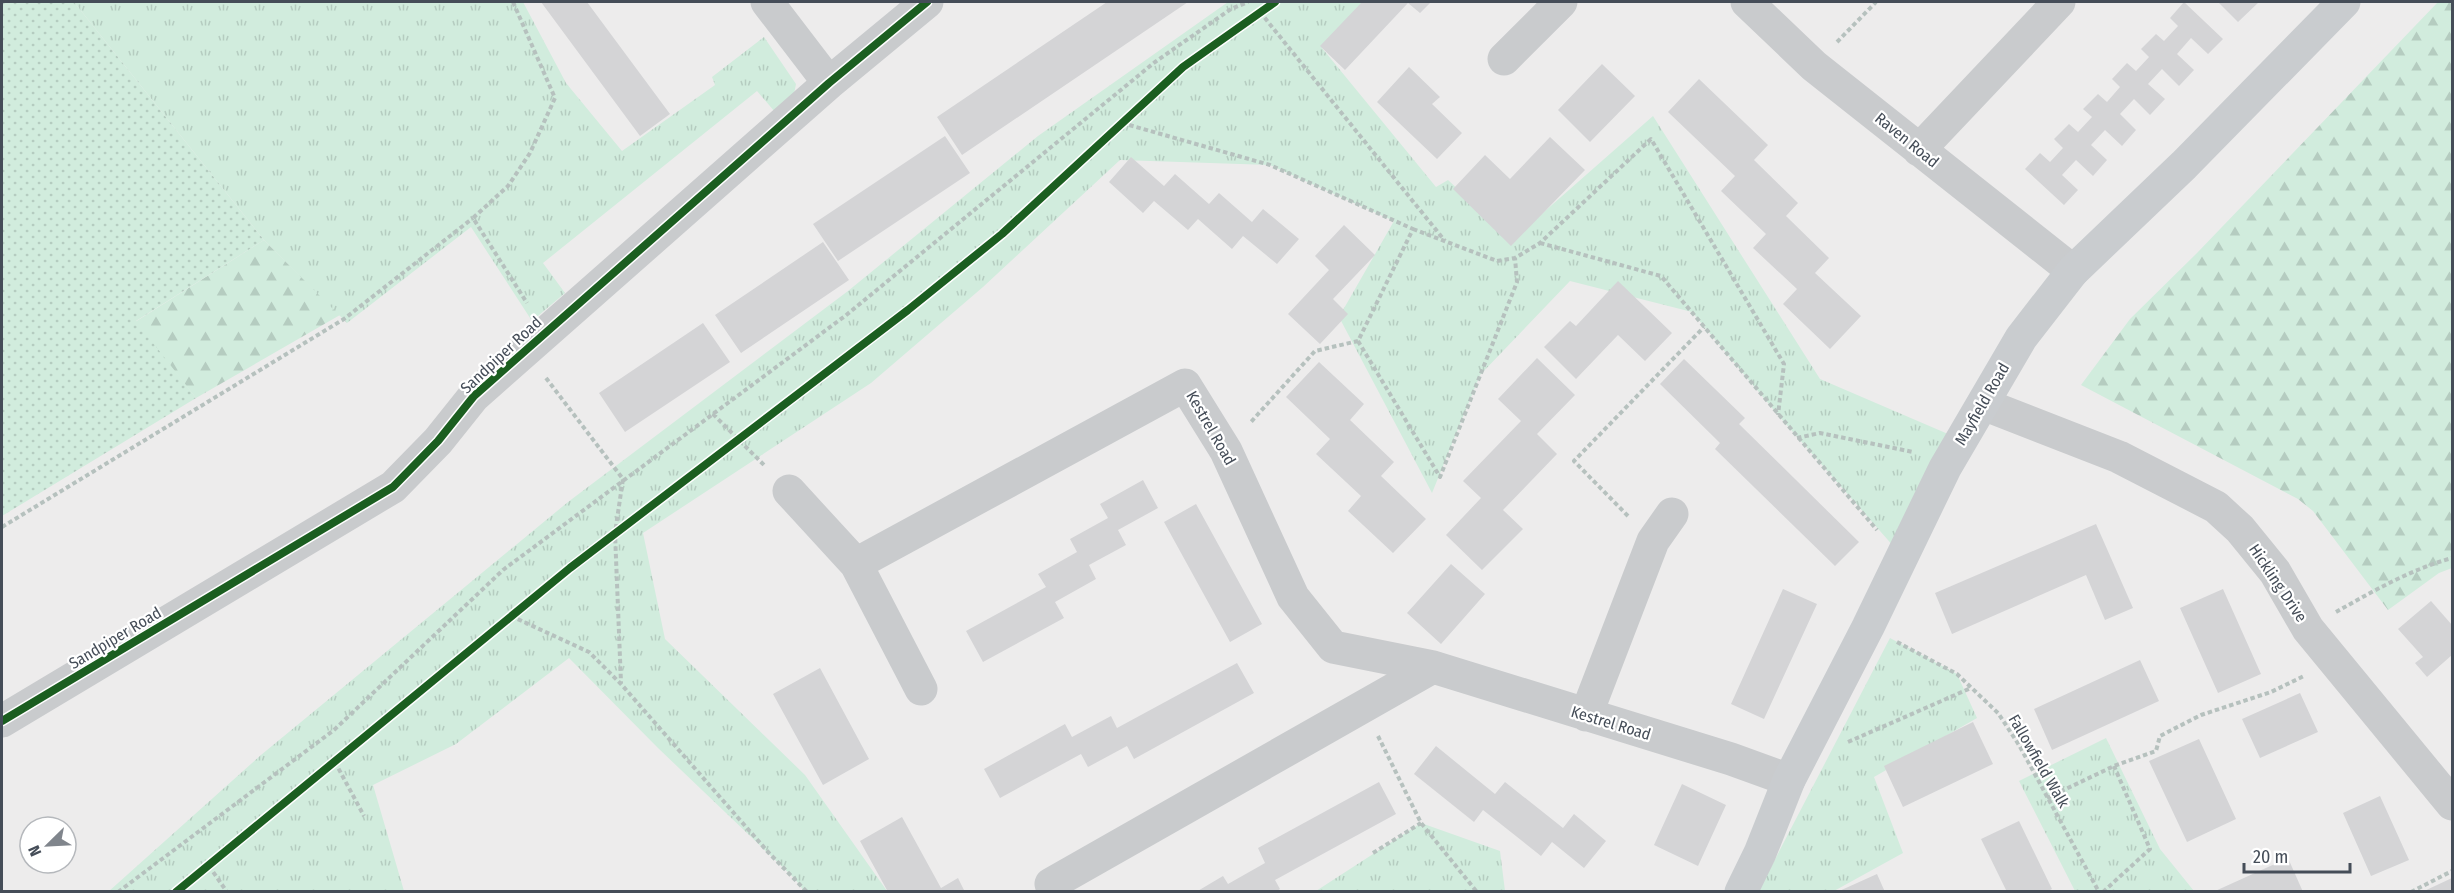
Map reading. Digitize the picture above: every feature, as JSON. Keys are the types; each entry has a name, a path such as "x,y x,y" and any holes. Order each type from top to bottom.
{"street":[{"path":"766,2 829,83"},
{"name":"Sandpiper Road","path":"2,721 393,487 438,441 474,396 829,83 927,2"},
{"path":"1504,59 1561,2"},
{"name":"Raven Road","path":"1747,2 1814,66 2073,271"},
{"path":"1919,150 2059,2"},
{"name":"Mayfield Road","path":"1741,891 1760,853 1790,780 1945,468 2021,338 2073,271 2184,165 2344,2"},
{"name":"Kestrel Road","path":"856,564 1185,385 1226,451 1293,597 1333,646 1433,667 1731,759 1790,780"},
{"name":"Hickling Drive","path":"1983,404 2119,457 2216,507 2240,529 2275,572 2308,629 2336,660 2452,804"},
{"path":"789,491 856,564 921,689"},
{"path":"1586,715 1653,541 1672,514"},
{"path":"1051,884 1433,667"}],"path":[{"path":"2,527 344,319 473,218 508,186 530,153 555,98 513,2"},
{"path":"120,891 334,730 503,570 845,316 1155,62 1231,9 1248,2"},
{"path":"1814,66 1876,2"},
{"path":"1250,19 1268,7"},
{"path":"1260,12 1446,242"},
{"path":"1113,131 1131,115"},
{"path":"1122,123 1269,165 1413,229 1497,261 1515,258 1540,243 1651,139 1784,364 1778,415"},
{"path":"473,218 535,342 623,479 615,533 621,684"},
{"path":"1358,341 1413,229"},
{"path":"1540,243 1661,276 1879,533"},
{"path":"1358,341 1440,477 1517,282 1515,258"},
{"path":"1653,541 1574,461 1704,327"},
{"path":"1226,451 1315,351 1358,341"},
{"path":"713,414 789,491"},
{"path":"730,446 748,432"},
{"path":"1797,438 1820,433 1918,453 1945,468"},
{"path":"606,540 625,526"},
{"path":"2308,629 2370,592 2452,558"},
{"path":"502,624 520,609"},
{"path":"511,616 589,652 621,684 768,852 807,891"},
{"path":"2047,798 2114,766 2156,752 2160,736 2201,716 2271,692 2336,660"},
{"path":"1839,746 1971,688"},
{"path":"1364,706 1421,823 1477,891"},
{"path":"326,769 344,754"},
{"path":"335,762 364,816"},
{"path":"2101,891 2150,849 2114,766"},
{"path":"1373,853 1421,823"},
{"path":"201,873 218,859"},
{"path":"209,866 227,891"},
{"path":"2411,891 2452,871"}],"green space":[{"path":"2,2 74,2 264,240 136,321 196,398 2,516"},
{"path":"74,2 523,2 566,83 622,151 715,85 712,77 764,37 796,84 794,94 775,112 757,91 543,263 565,293 532,321 471,227 347,323 264,240"},
{"path":"1228,2 1363,2 1322,48 1436,187 1448,180 1512,240 1653,116 1820,379 1962,440 1902,556 1778,415 1692,312 1570,281 1480,375 1432,493 1339,317 1394,221 1270,165 1120,160 983,287 871,383 643,533 665,639 805,775 887,891 804,891 795,879 658,748 569,658 456,744 373,785 404,891 108,892 261,755 568,502 848,291 1038,136"},
{"path":"2438,2 2452,2 2452,568 2439,573 2388,610 2313,511 2298,499 2081,385 2130,319 2197,253"},
{"path":"264,240 340,315 196,398 135,322"},
{"path":"1890,638 1957,674 1977,718 1874,777 1903,853 1834,891 1758,892"},
{"path":"2106,738 2160,849 2194,891 2075,891 2019,781"},
{"path":"1421,823 1500,851 1505,891 1316,891"}],"building":[{"path":"541,2 587,2 670,114 640,136"},
{"path":"1107,2 1188,2 962,155 937,117"},
{"path":"1362,2 1431,2 1420,13 1408,3 1345,70 1320,46"},
{"path":"2184,2 2223,39 2208,54 2191,38 2177,54 2194,70 2179,86 2162,69 2148,84 2165,99 2150,115 2134,99 2120,114 2136,130 2122,146 2105,130 2091,145 2107,160 2093,176 2076,160 2062,175 2078,190 2064,205 2025,169 2040,153 2050,162 2063,148 2054,139 2069,124 2078,132 2092,117 2083,109 2098,94 2107,102 2120,87 2112,79 2127,63 2136,71 2149,57 2141,49 2156,34 2164,41 2178,26 2170,18"},
{"path":"2218,2 2259,2 2238,22"},
{"path":"1602,64 1635,96 1590,142 1558,110"},
{"path":"1409,67 1440,97 1432,104 1462,133 1437,159 1377,102"},
{"path":"1699,79 1768,145 1754,160 1798,203 1786,216 1829,258 1815,273 1861,316 1830,349 1783,304 1797,289 1753,248 1766,234 1721,191 1735,176 1668,112"},
{"path":"945,136 970,173 838,261 813,224"},
{"path":"1550,137 1585,170 1511,246 1453,189 1485,155 1510,179"},
{"path":"1131,157 1164,186 1175,174 1209,204 1219,193 1252,222 1263,209 1299,239 1277,264 1243,236 1232,249 1198,219 1188,230 1154,201 1143,213 1109,182"},
{"path":"1344,225 1375,255 1333,299 1348,314 1320,344 1288,314 1329,270 1315,256"},
{"path":"823,242 849,280 741,353 715,315"},
{"path":"1618,281 1672,333 1645,361 1618,335 1576,379 1544,347 1570,321 1576,326"},
{"path":"703,323 730,362 625,432 599,393"},
{"path":"1537,358 1575,395 1537,434 1557,454 1503,510 1523,529 1482,570 1446,535 1481,498 1463,481 1521,421 1498,399"},
{"path":"1684,359 1745,418 1739,424 1859,542 1835,566 1715,449 1720,443 1660,384"},
{"path":"1319,362 1364,404 1350,420 1394,462 1381,476 1426,519 1393,553 1348,511 1361,496 1316,454 1330,439 1286,397"},
{"path":"1143,480 1158,508 1118,530 1126,545 1089,565 1096,579 1055,602 1064,618 983,662 966,631 1046,587 1038,574 1077,552 1070,539 1108,518 1100,504"},
{"path":"1196,504 1262,624 1230,642 1164,522"},
{"path":"2096,524 2133,608 2105,620 2086,575 1952,634 1935,593"},
{"path":"1451,564 1485,594 1441,644 1407,613"},
{"path":"1783,589 1817,604 1764,719 1731,704"},
{"path":"2223,589 2261,674 2218,693 2180,608"},
{"path":"2431,601 2452,625 2452,655 2427,677 2415,663 2423,657 2398,629"},
{"path":"2140,660 2159,701 2052,750 2034,709"},
{"path":"1237,663 1254,693 1134,759 1127,746 1088,767 1081,754 1000,798 984,769 1065,724 1072,737 1111,716 1117,728"},
{"path":"820,668 869,759 823,785 773,694"},
{"path":"2300,693 2318,732 2260,758 2242,719"},
{"path":"1973,722 1993,764 1903,807 1884,766"},
{"path":"2199,739 2236,819 2187,842 2149,761"},
{"path":"1436,746 1495,794 1505,782 1563,828 1574,814 1606,841 1584,868 1552,842 1541,856 1483,810 1474,822 1414,774"},
{"path":"1379,782 1396,814 1275,880 1280,889 1276,892 1196,892 1223,876 1228,884 1265,863 1258,848"},
{"path":"1682,784 1726,805 1698,866 1654,845"},
{"path":"2380,796 2409,860 2371,876 2343,813"},
{"path":"902,817 941,888 958,878 965,892 888,892 860,841"},
{"path":"2019,821 2052,889 2046,892 2007,892 1981,839"},
{"path":"2288,858 2303,892 2213,892"},
{"path":"1877,874 1885,892 1837,892"},
{"path":"2452,878 2452,892 2422,892"}],"cycle path":[{"path":"2,721 393,487 438,441 474,396 829,83 927,2"},
{"path":"176,892 570,568 908,310 1002,234 1183,67 1275,2"}]}
